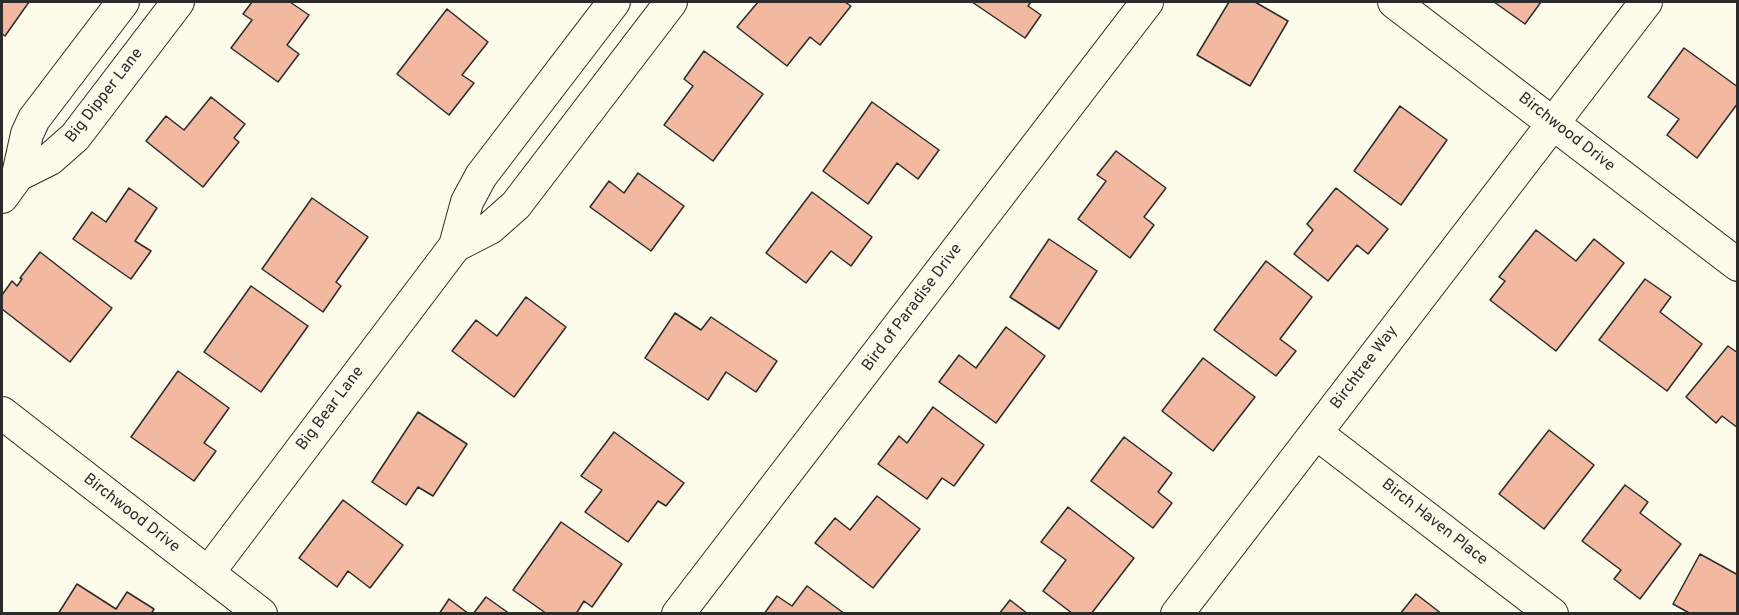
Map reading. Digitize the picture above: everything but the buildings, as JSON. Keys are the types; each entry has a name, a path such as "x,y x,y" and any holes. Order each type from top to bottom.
{"street":[{"name":"Big Dipper Lane","path":"10,186 34,119 123,2"},
{"name":"Big Dipper Lane","path":"10,186 50,159 75,137 178,2"},
{"name":"Big Bear Lane","path":"208,573 455,246 467,202 481,176 614,2"},
{"name":"Big Bear Lane","path":"455,246 490,228 516,205 671,2"},
{"name":"Bird of Paradise Drive","path":"678,614 1147,2"},
{"name":"Birchwood Drive","path":"1394,2 1737,265"},
{"name":"Birchtree Way","path":"1177,614 1646,2"},
{"name":"Birchwood Drive","path":"2,413 261,614"},
{"name":"Birch Haven Place","path":"1316,433 1552,614"}]}
